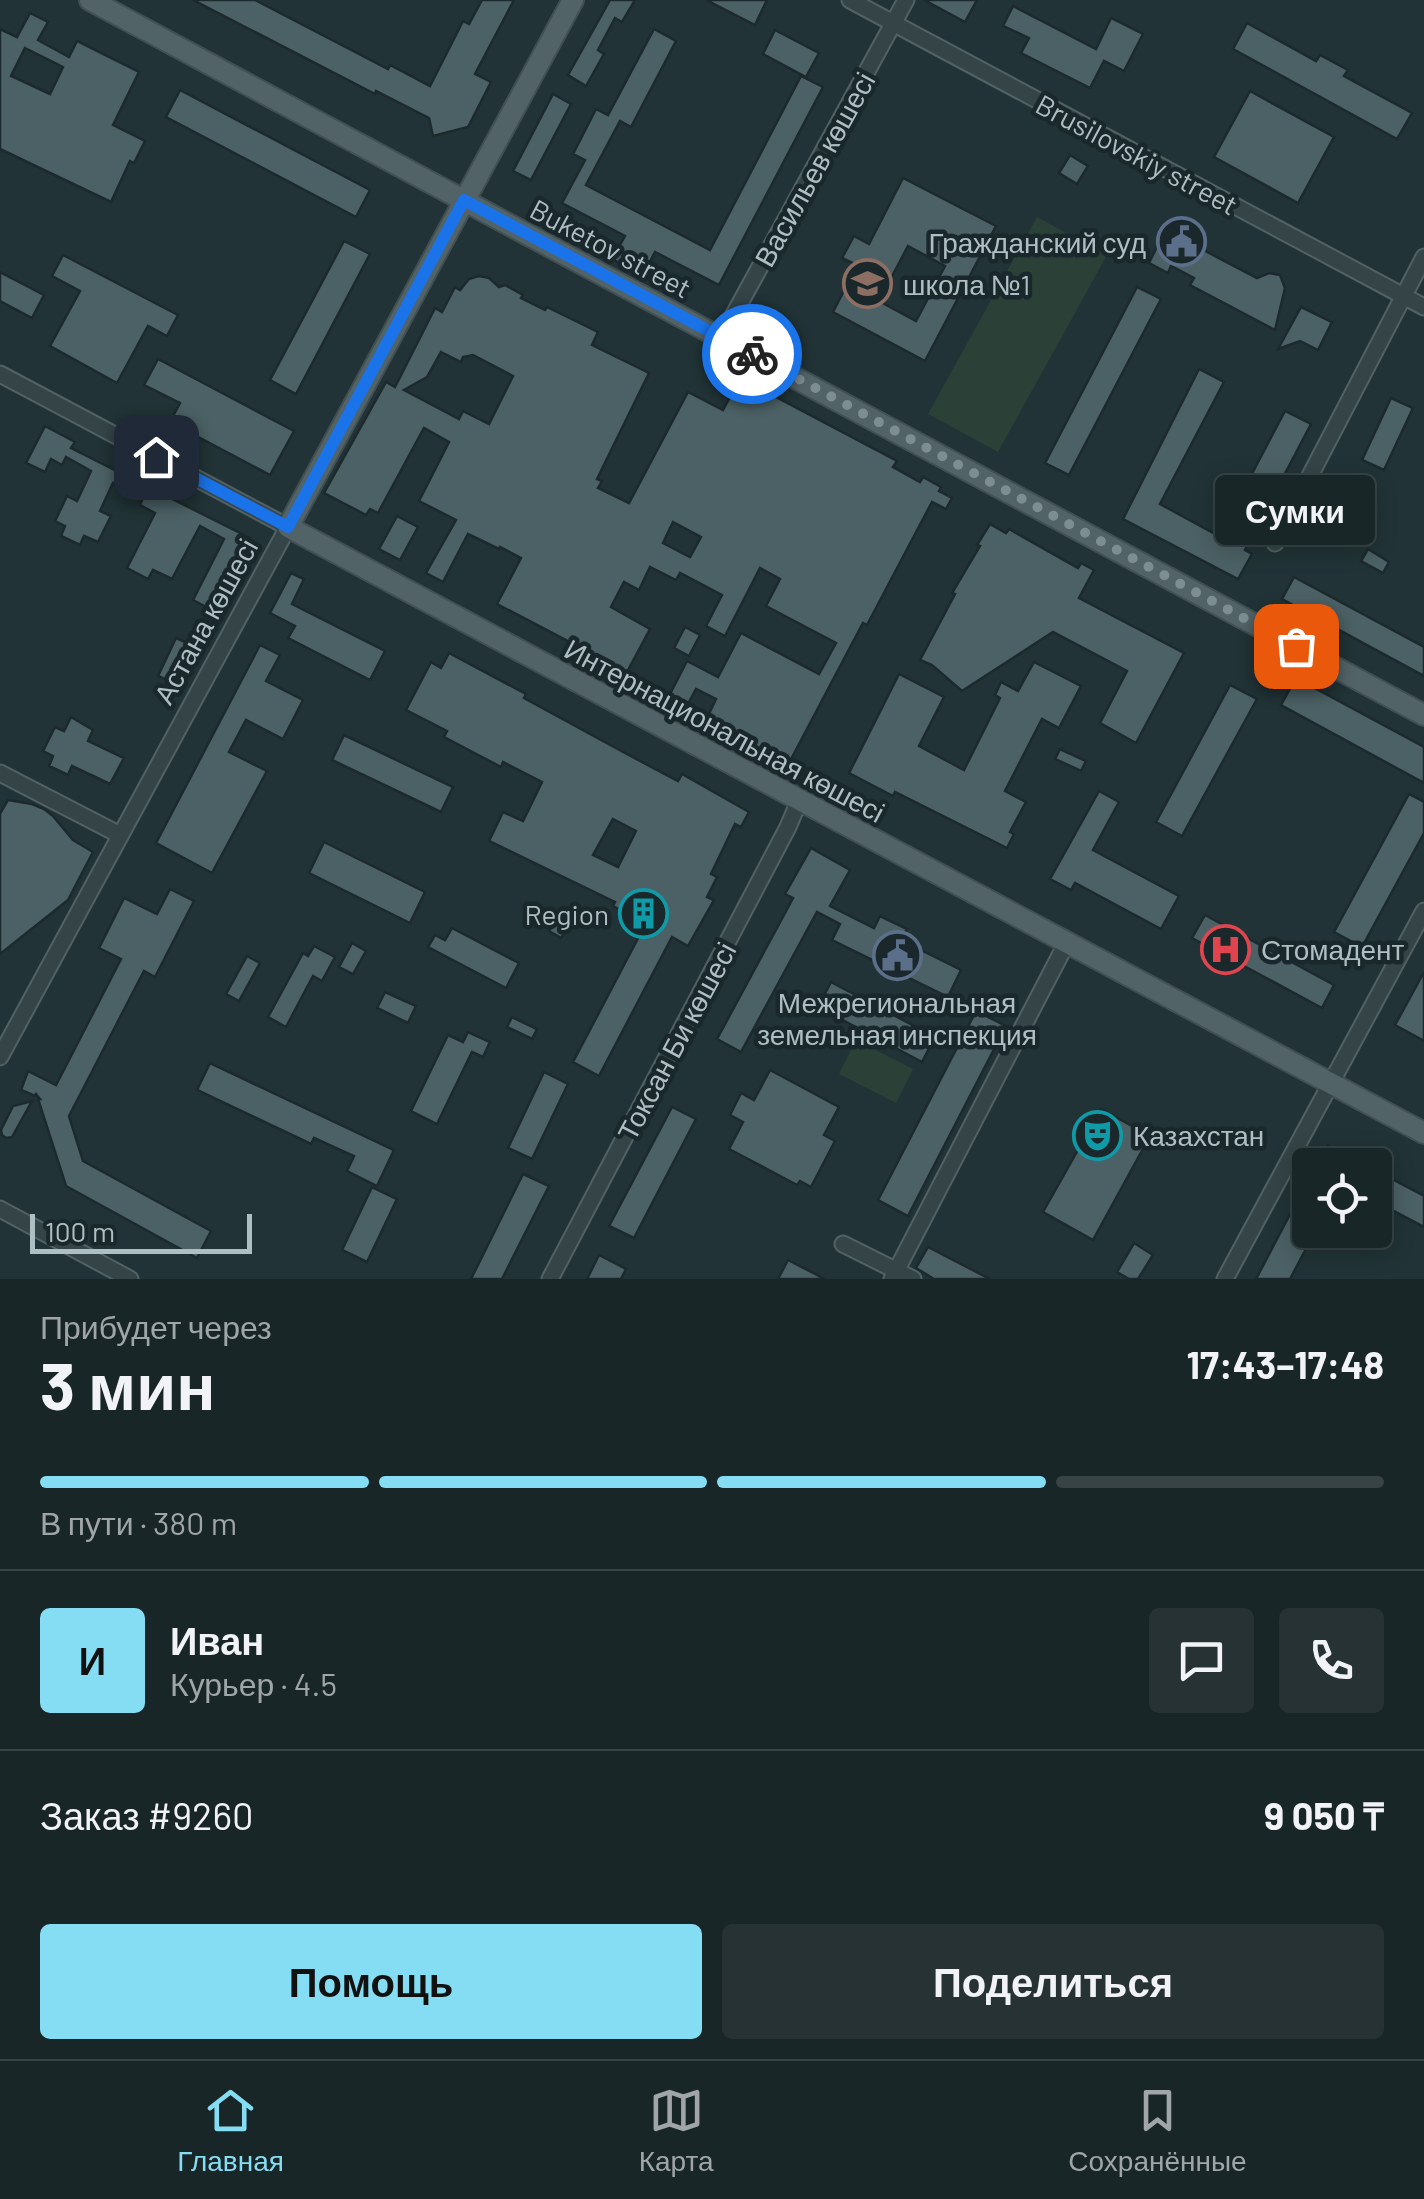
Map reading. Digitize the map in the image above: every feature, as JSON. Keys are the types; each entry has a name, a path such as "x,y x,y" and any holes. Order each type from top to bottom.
{"main road":[{"name":"Buketov street","path":"90,0 1424,714"},
{"name":"Астана көшесі","path":"288,527 573,0"},
{"name":"Интернациональная көшесі","path":"288,527 1424,1133"}],"street":[{"name":"Brusilovskiy street","path":"850,0 1424,307"},
{"name":"Васильев көшесі","path":"721,338 906,0"},
{"path":"1275,543 1424,257"},
{"name":"Интернациональная көшесі","path":"0,374 288,527"},
{"name":"Астана көшесі","path":"0,1057 288,527"},
{"path":"0,773 120,834"},
{"name":"Токсан Би көшесі","path":"550,1279 799,801"},
{"path":"1225,1279 1424,911"},
{"path":"894,1275 1066,944"},
{"path":"0,1209 130,1279"},
{"path":"843,1244 894,1275 914,1279"}],"green space":[{"path":"1037,217 1107,255 998,452 928,414"},
{"path":"856,1040 913,1069 896,1103 839,1074"}],"building":[{"path":"193,0 255,0 388,69 390,65 430,86 463,21 469,24 482,0 514,0 475,74 491,82 468,127 433,136 429,118"},
{"path":"610,0 635,0 622,22 615,18 598,50 604,54 586,86 568,75"},
{"path":"706,0 767,0 755,25"},
{"path":"924,0 977,0 965,22"},
{"path":"1013,6 1096,49 1111,18 1143,34 1124,71 1104,61 1090,88 1021,53 1029,38 1003,26"},
{"path":"30,13 48,22 38,40 69,57 77,41 139,72 113,125 145,141 134,163 130,161 111,202 0,149 0,29 17,37","holes":["25,48 63,67 50,94 11,76"]},
{"path":"1247,23 1316,61 1320,55 1348,70 1344,76 1412,113 1397,139 1233,49"},
{"path":"654,29 676,41 631,127 620,121 586,185 710,250 801,76 823,87 719,285 655,252 643,275 612,259 625,236 562,203 585,160 573,154 596,109 608,115"},
{"path":"775,30 819,53 806,77 763,54"},
{"path":"180,90 370,190 356,217 166,117"},
{"path":"1250,91 1334,137 1298,203 1214,157"},
{"path":"553,94 571,104 531,180 513,171"},
{"path":"1070,155 1088,166 1077,184 1059,173"},
{"name":"школа №1","path":"903,178 996,226 925,361 833,312 857,265 842,258 854,236 869,244","holes":["908,246 945,266 916,321 879,301"]},
{"path":"1165,230 1257,278 1269,273 1280,275 1285,288 1275,330 1190,285 1194,278 1171,266 1168,273 1149,263"},
{"path":"344,241 370,254 296,394 270,380"},
{"path":"63,255 178,315 167,336 148,326 117,383 50,346 80,291 52,276"},
{"path":"0,272 44,295 32,318 0,301"},
{"path":"489,278 545,310 547,307 598,332 592,345 649,373 597,479 602,481 598,488 629,503 688,392 723,410 740,378 897,461 893,467 920,482 923,477 952,498 946,509 932,502 788,765 705,722 716,699 696,689 688,704 670,694 687,661 718,677 741,633 819,674 836,643 766,606 780,579 760,568 725,636 706,626 722,595 680,573 676,580 650,567 639,590 624,582 611,607 650,629 627,672 497,604 521,558 500,547 468,534 443,582 426,573 456,520 419,501 449,442 424,428 378,513 370,509 366,515 324,493 386,382 395,387 435,308 442,312 455,287 460,290 469,279","holes":["441,352 461,362 463,357 473,355 513,376 489,424 463,411 459,419 404,390 427,377","673,522 701,537 690,557 663,543"]},
{"path":"1137,287 1161,299 1069,475 1045,463"},
{"path":"1301,307 1332,322 1318,350 1300,341 1278,349"},
{"path":"158,359 294,431 270,475 170,422 180,403 144,385"},
{"path":"1199,369 1224,382 1160,504 1219,536 1285,411 1311,424 1245,550 1252,554 1238,579 1123,519"},
{"path":"1391,398 1413,408 1384,470 1362,460"},
{"path":"45,426 75,442 71,448 250,538 212,610 193,600 224,539 200,526 172,579 153,570 148,579 127,568 155,513 140,505 143,498 113,483 100,511 111,516 98,542 84,536 80,545 61,536 65,526 55,521 67,496 77,501 91,471 66,457 62,465 51,459 45,472 26,463"},
{"path":"397,516 418,527 400,560 379,549"},
{"path":"990,524 1006,533 1009,529 1078,568 1081,563 1094,570 1079,598 1184,653 1136,743 1100,723 1127,671 1053,632 962,691 932,665 920,660"},
{"path":"1368,549 1389,562 1383,573 1361,561"},
{"path":"291,573 304,579 292,604 385,651 370,680 288,638 295,626 270,613"},
{"path":"1294,577 1424,647 1424,676 1282,599"},
{"path":"685,627 700,635 689,656 674,648"},
{"path":"176,638 190,644 171,682 158,676"},
{"path":"260,645 280,655 266,681 303,700 283,739 246,720 229,752 267,771 212,873 156,843"},
{"path":"449,653 625,753 678,781 682,774 749,812 741,827 735,824 711,874 717,877 707,897 714,900 688,946 672,937 599,1076 573,1062 646,923 613,906 615,902 489,841 503,812 523,821 542,782 503,762 501,767 444,737 447,731 406,710 431,662 441,668","holes":["613,819 636,831 618,867 593,855"]},
{"path":"1034,662 1081,686 1059,728 1042,719 1005,791 1026,802 1010,832 1014,834 1007,848 849,773 899,674 944,697 919,746 964,770 1000,698 995,695 1001,682 1018,691"},
{"path":"1296,678 1424,747 1424,783 1281,705"},
{"path":"1230,685 1257,699 1182,836 1156,822"},
{"path":"71,717 93,730 88,741 124,758 110,784 72,766 68,775 49,766 53,756 43,751 55,727 64,731"},
{"path":"344,735 453,787 441,812 332,760"},
{"path":"1060,749 1086,761 1081,771 1055,759"},
{"path":"1099,791 1119,802 1093,850 1179,896 1161,929 1075,883 1071,890 1050,879"},
{"path":"1409,794 1424,802 1424,833 1362,947 1334,932"},
{"path":"8,800 44,809 73,840 93,852 68,900 0,954 0,814"},
{"path":"324,842 425,892 410,923 309,873"},
{"path":"811,848 850,870 830,906 874,928 880,916 907,929 901,940 961,970 948,997 832,940 840,924 817,912 741,1052 717,1039 793,898 785,894"},
{"path":"170,889 194,901 155,977 144,971 69,1116 83,1161 211,1231 197,1258 66,1186 40,1099 21,1090 28,1071 56,1085 121,959 99,948 124,898 157,914"},
{"path":"563,907 576,915 561,938 549,931"},
{"path":"1205,915 1334,985 1322,1008 1192,938"},
{"path":"452,928 519,963 506,988 428,947 435,935 445,940"},
{"path":"352,943 366,951 353,974 339,967"},
{"path":"314,946 335,957 322,981 313,976 286,1027 268,1017 303,953 308,956"},
{"path":"247,956 260,963 239,1001 226,994"},
{"path":"1424,972 1424,1041 1395,1025"},
{"path":"831,982 935,1037 922,1062 818,1007"},
{"path":"385,992 416,1006 408,1023 377,1008"},
{"path":"976,1011 1006,1026 908,1216 878,1200"},
{"path":"512,1017 537,1029 532,1039 507,1027"},
{"path":"468,1032 490,1042 483,1057 472,1052 437,1124 411,1111 448,1035 463,1042"},
{"path":"210,1063 394,1150 377,1186 347,1171 354,1156 314,1138 311,1144 197,1090"},
{"path":"770,1070 839,1107 824,1135 835,1141 811,1187 800,1181 797,1185 729,1149 743,1122 730,1115 741,1093 754,1100"},
{"path":"544,1072 568,1084 532,1159 508,1148"},
{"path":"32,1101 12,1137 2,1135 13,1106"},
{"path":"672,1107 696,1119 634,1238 609,1226"},
{"path":"1101,1109 1150,1136 1093,1240 1043,1212"},
{"path":"523,1174 549,1186 502,1279 471,1279"},
{"path":"1392,1179 1424,1196 1424,1227 1392,1210"},
{"path":"372,1187 397,1199 367,1262 342,1250"},
{"path":"1292,1210 1292,1248 1306,1248 1290,1279 1256,1279"},
{"path":"1134,1243 1153,1255 1138,1279 1129,1279 1117,1272"},
{"path":"928,1247 990,1279 934,1279 916,1268"},
{"path":"599,1255 626,1269 621,1279 587,1279"},
{"path":"788,1260 825,1279 778,1279"}],"way so far":[{"path":"752,354 1296,646"}],"place":[{"name":"Гражданский суд","path":"1181,242"},
{"name":"школа №1","path":"868,284"},
{"name":"Сумки","path":"1296,646"},
{"name":"Region","path":"644,914"},
{"name":"Стомадент","path":"1226,949"},
{"name":"Межрегиональная земельная инспекция","path":"897,955"},
{"name":"Казахстан","path":"1098,1135"}],"route":[{"path":"156,457 288,527 464,200 752,354"}]}
